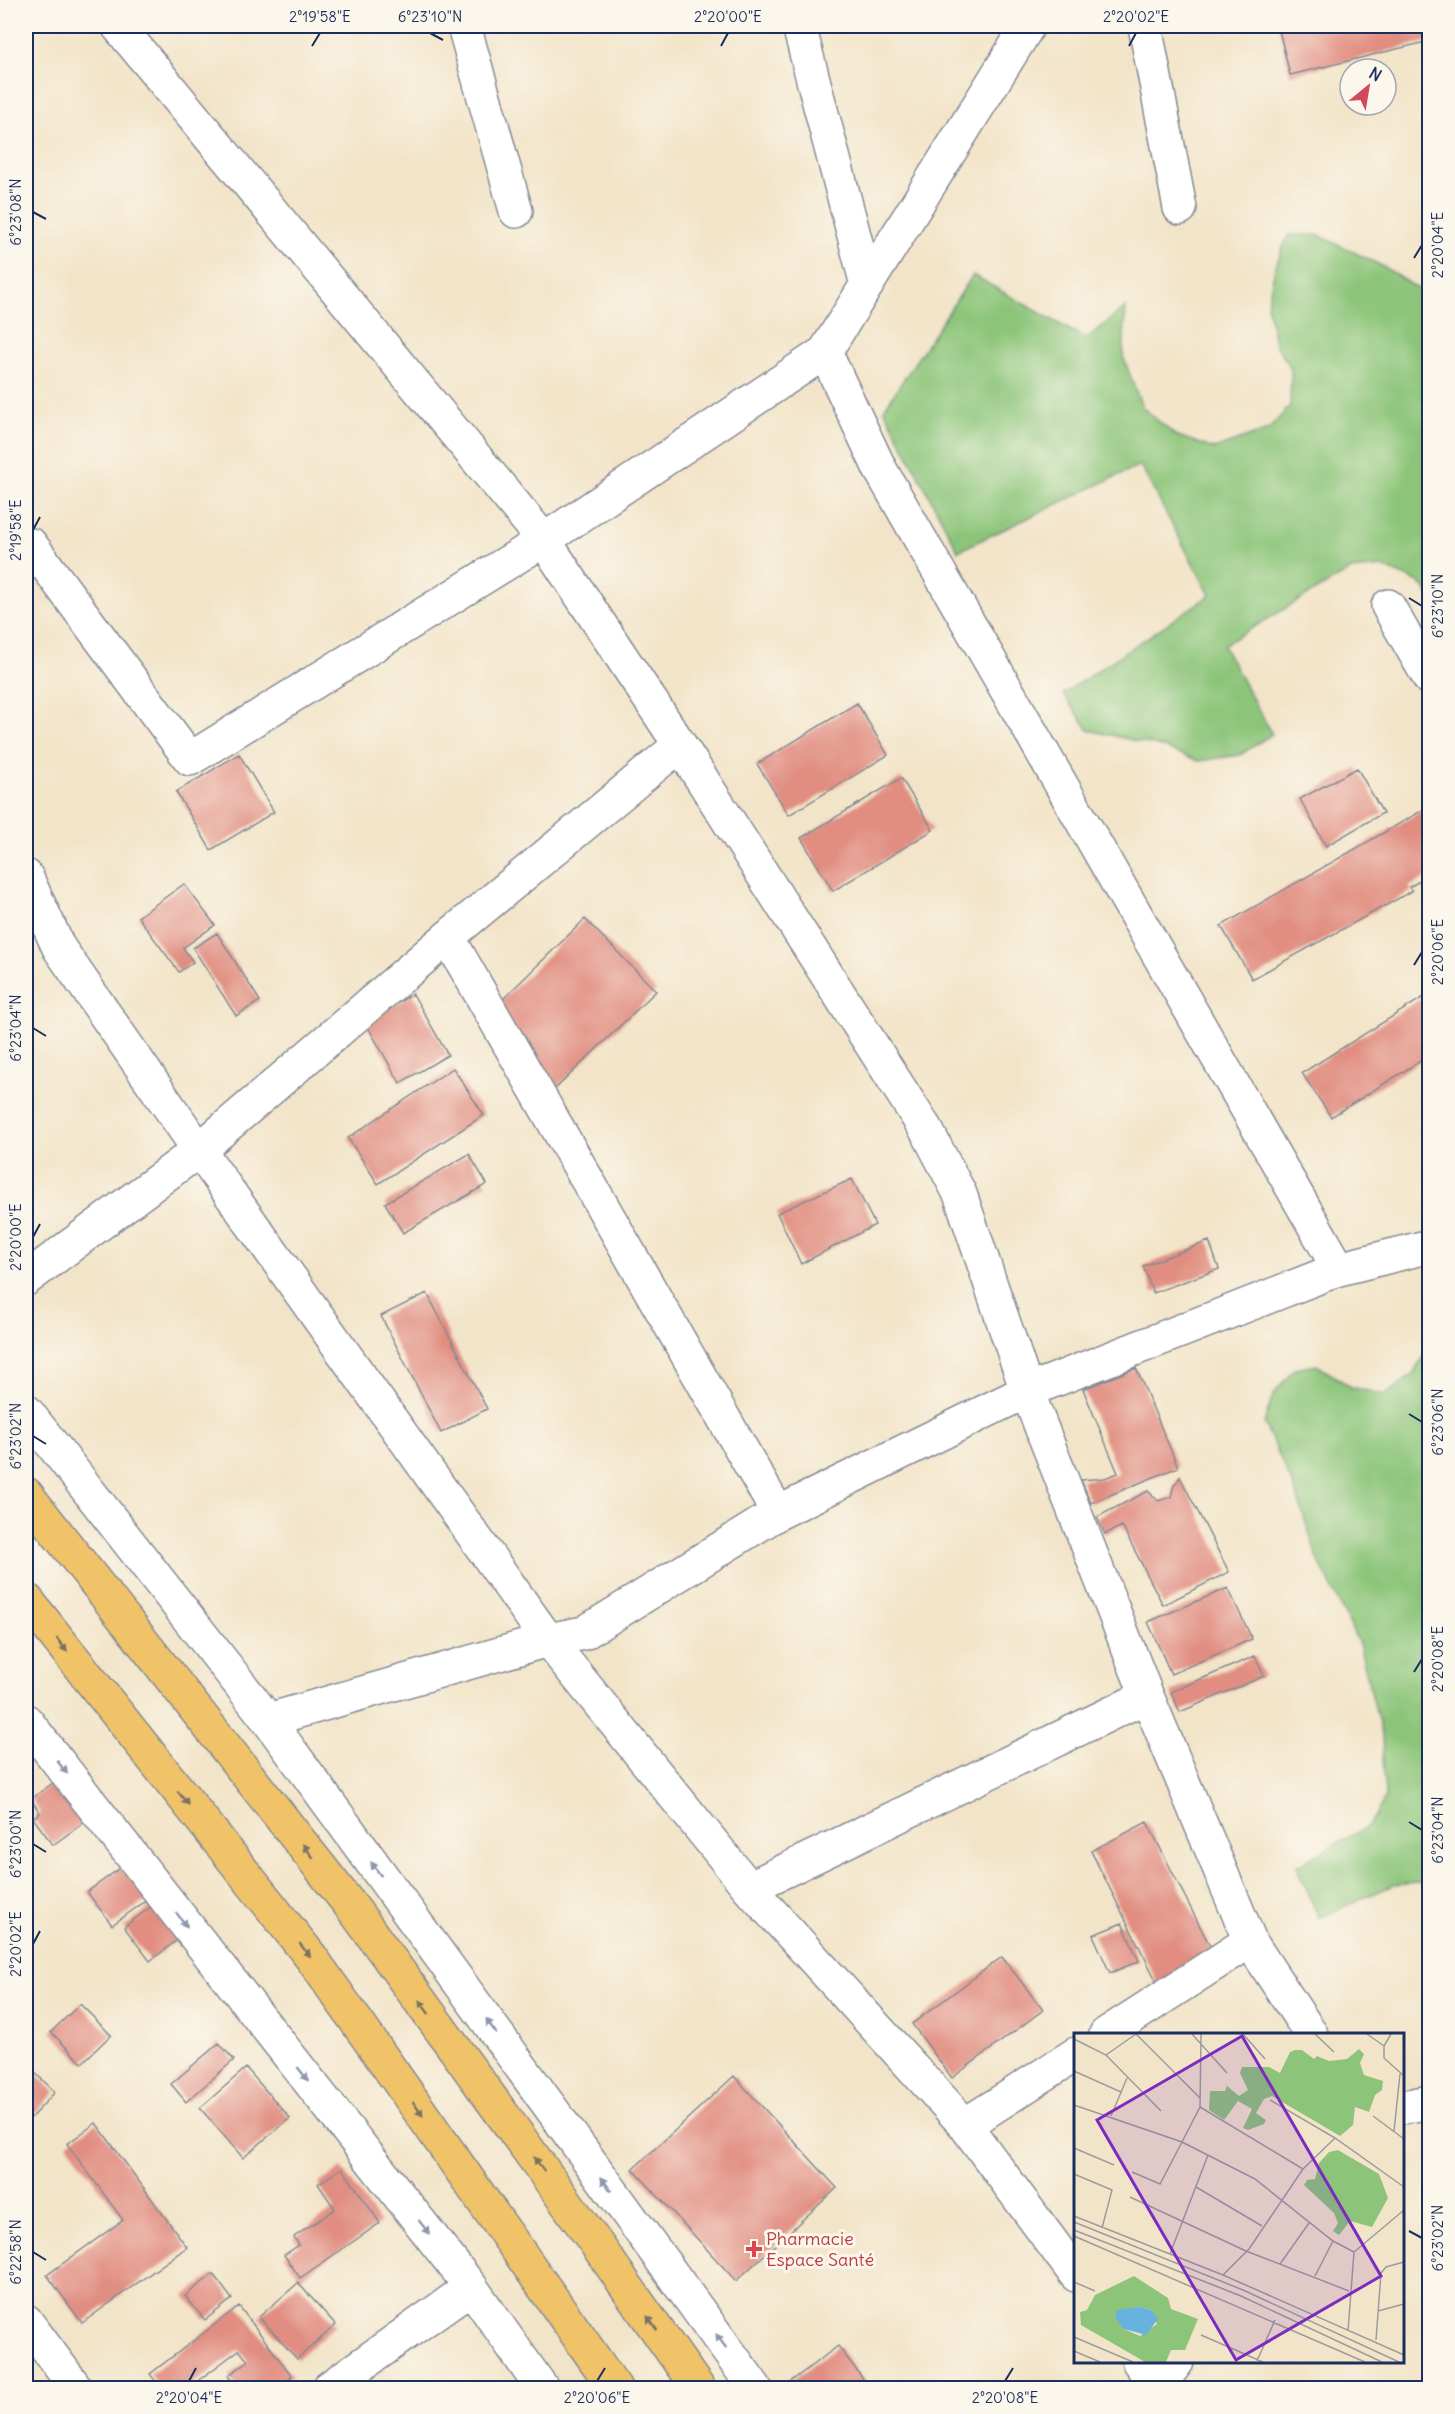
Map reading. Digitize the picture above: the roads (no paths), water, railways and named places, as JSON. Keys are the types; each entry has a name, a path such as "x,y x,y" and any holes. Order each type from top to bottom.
{"highway":[{"path":"26,1494 357,1914 698,2388"},
{"path":"26,1599 311,1957 615,2388"}],"street":[{"path":"464,26 516,211"},
{"path":"799,26 867,285"},
{"path":"31,545 190,759 544,540 825,352 1028,26"},
{"path":"1145,26 1180,208"},
{"path":"123,27 544,540 680,744 933,1143 960,1194 1027,1391 1147,1696 1250,1941 1310,2033"},
{"path":"825,352 880,469 1339,1269"},
{"path":"1388,606 1430,679"},
{"path":"26,1279 199,1150 448,937 680,744"},
{"path":"26,876 59,948 199,1150 548,1640 749,1888 965,2126 1074,2273"},
{"path":"448,937 778,1513"},
{"path":"268,1720 548,1640 584,1633 778,1513 1027,1391 1339,1269 1430,1246"},
{"path":"26,1411 268,1720 755,2388"},
{"path":"749,1888 1147,1696"},
{"path":"26,1721 471,2287 542,2388"},
{"path":"1108,2033 1250,1941"},
{"path":"965,2126 1074,2055"},
{"path":"1404,2107 1430,2102"},
{"path":"329,2388 471,2287"},
{"path":"26,2321 76,2388"},
{"path":"1140,2363 1157,2388 1176,2363"}],"place":[{"name":"Pharmacie Espace Santé","path":"754,2249"}]}
